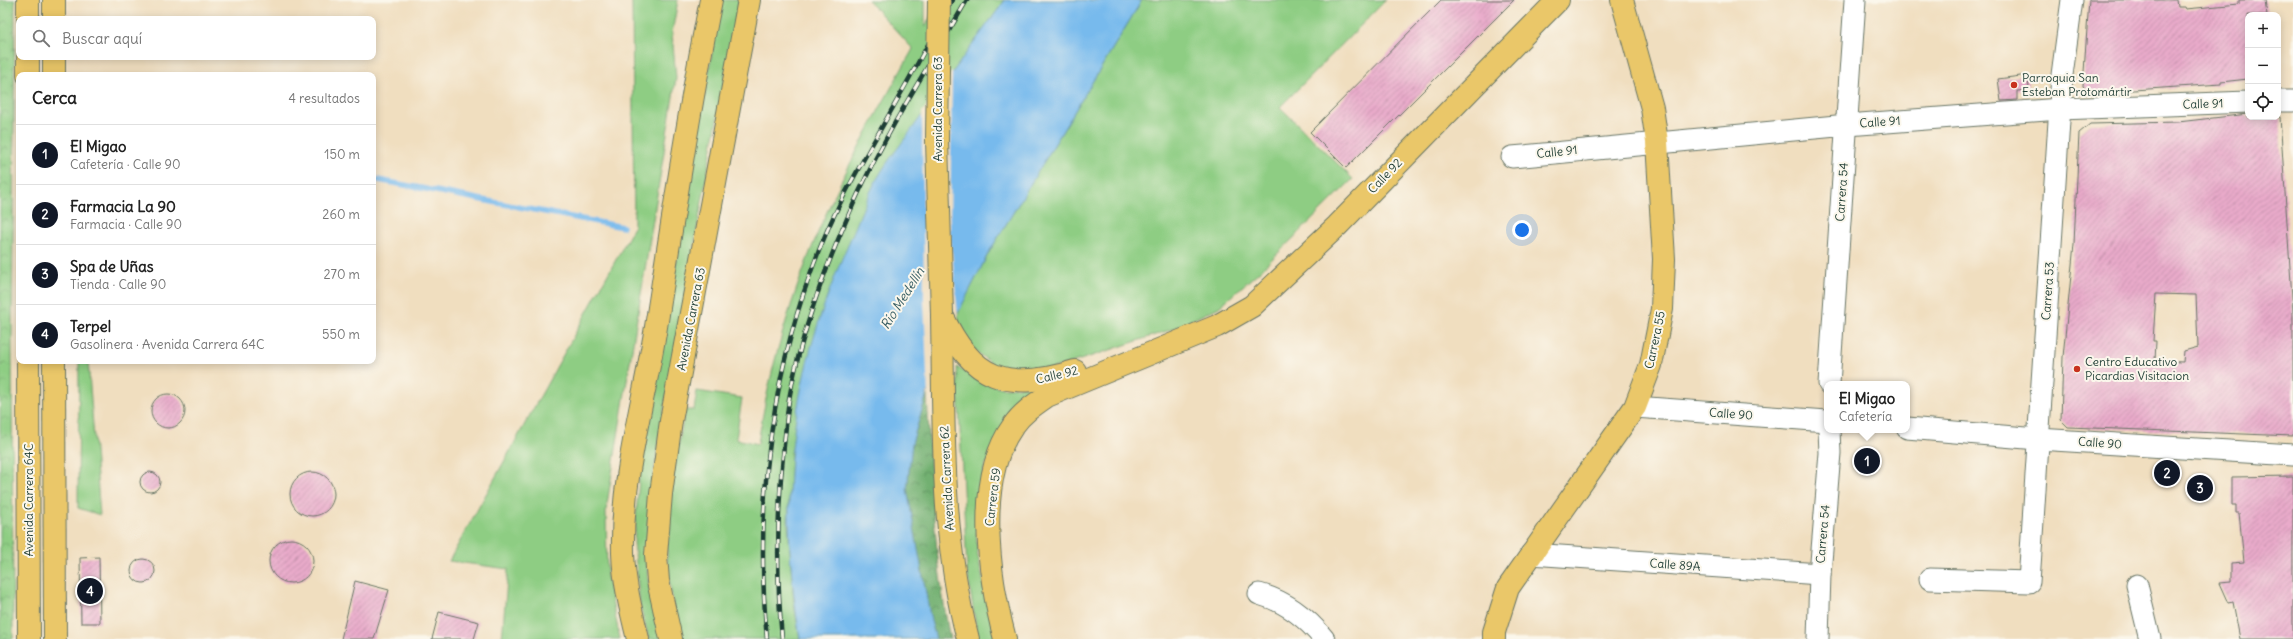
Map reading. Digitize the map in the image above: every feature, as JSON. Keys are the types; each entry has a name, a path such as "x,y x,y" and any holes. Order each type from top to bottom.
{"main road":[{"path":"28,0 28,16"},
{"path":"54,0 54,16"},
{"path":"694,83 699,0"},
{"path":"638,639 626,585 623,554 626,483 655,336 694,83 711,0"},
{"name":"Avenida Carrera 63","path":"671,639 658,581 656,555 663,479 748,0"},
{"name":"Avenida Carrera 63","path":"939,0 937,140 942,315"},
{"name":"Calle 92","path":"942,315 958,347 969,359 994,375 1025,381 1054,377 1069,379 1198,334 1235,316 1252,306 1337,226 1558,0"},
{"name":"Carrera 55","path":"1494,639 1494,632 1508,588 1636,407 1651,365 1662,309 1664,259 1657,142 1652,108 1622,0"},
{"path":"28,60 28,72"},
{"path":"54,60 54,72"},
{"name":"Avenida Carrera 62","path":"942,315 945,440 952,558 960,608 968,639"},
{"name":"Avenida Carrera 64C","path":"28,364 29,639"},
{"path":"54,364 55,639"},
{"name":"Carrera 59","path":"1005,639 994,594 989,545 988,524 995,469 1002,448 1013,426 1029,408 1069,379"}],"street":[{"name":"Carrera 54","path":"1829,381 1855,0"},
{"name":"Carrera 53","path":"1930,579 2029,582 2060,109 2072,0"},
{"path":"2281,101 2293,101"},
{"name":"Calle 91","path":"1512,157 1847,125 2060,109 2245,102"},
{"name":"Calle 90","path":"1636,407 1824,421"},
{"name":"Calle 90","path":"1910,428 2038,439 2293,455"},
{"name":"Carrera 54","path":"1818,639 1820,574 1830,453 1829,433"},
{"name":"Calle 89A","path":"1531,554 1820,574"},
{"path":"2137,585 2150,639"},
{"path":"1259,594 1276,599 1311,624 1324,639"}],"green space":[{"path":"0,0 15,0 12,335 13,639 0,639"},
{"path":"632,0 678,0 672,33 676,78 606,510 607,576 620,639 502,639 508,569 449,561 634,227"},
{"path":"721,0 739,0 658,442 649,516 647,571 653,610 661,639 649,639 640,606 634,542 639,479"},
{"path":"868,0 925,0 925,27 940,0 1005,0 877,180 791,452 788,524 794,603 800,639 680,639 670,584 667,556 667,528 672,483 685,410 694,410 697,391 742,398 736,439 758,444 768,388 775,360 791,304 811,250 832,201 854,157 913,49"},
{"path":"1142,0 1386,0 1280,107 1353,179 1261,270 1219,307 1173,329 1068,364 1034,373 996,367 974,350 959,326 958,312 988,254"},
{"path":"79,364 88,364 100,515 78,508"},
{"path":"957,367 981,382 1003,388 1049,385 985,465 976,511 977,551 995,638 978,639 967,570"},
{"path":"927,394 937,547 940,578 950,639 936,639 931,621 907,489 912,443"}],"water":[{"name":"Río Medellín","path":"1005,0 1142,0 988,254 951,327 929,387 912,443 907,489 931,621 936,639 800,639 793,585 789,534 789,484 801,387 814,339 830,290 873,186 891,157"}],"pier":[{"path":"952,70 950,230 958,317 928,399 924,300 922,112"}],"building":[{"path":"1441,0 1514,0 1346,168 1310,132"},
{"path":"2089,0 2177,0 2178,7 2185,7 2186,9 2239,4 2239,0 2265,0 2267,12 2245,12 2245,79 2221,82 2221,84 2090,93 2083,86"},
{"name":"Parroquia San Esteban Protomártir","path":"2028,75 2029,90 2017,91 2017,100 2001,101 1998,79"},
{"path":"2245,114 2245,120 2280,120 2293,313 2293,436 2068,427 2061,420 2063,357 2074,244 2079,133 2090,124 2178,122","holes":["2156,294 2196,295 2198,347 2184,351 2183,362 2155,361 2156,341 2153,341"]},
{"path":"171,394 180,399 184,404 184,418 180,423 175,427 165,428 161,427 152,418 151,408 152,404 161,395"},
{"path":"150,472 157,475 160,482 157,489 150,492 143,489 140,482 143,475"},
{"path":"308,472 316,472 321,473 328,478 333,485 333,503 328,510 321,515 308,516 300,513 293,506 290,498 290,490 293,482 300,475"},
{"path":"2293,476 2293,639 2240,639 2233,602 2228,603 2219,583 2231,582 2231,563 2244,562 2239,513 2236,513 2236,505 2232,505 2232,477"},
{"path":"287,539 295,539 300,540 307,545 312,552 312,570 307,577 300,582 287,583 279,580 272,573 269,565 269,557 272,549 279,542"},
{"path":"99,557 100,623 81,623 80,558"},
{"path":"143,559 151,563 155,571 151,579 143,583 135,579 131,571 135,563"},
{"path":"355,581 389,590 374,639 341,639"},
{"path":"439,612 479,622 474,639 432,639"}],"waterway":[{"path":"376,180 623,227"}],"railway":[{"path":"767,639 763,535 766,483 780,380 793,330 808,280 838,206 952,0"},
{"path":"782,639 778,566 780,493 789,400 802,342 827,267 870,169 896,120 967,0"}],"place":[{"name":"Parroquia San Esteban Protomártir","path":"2014,85"},
{"name":"Centro Educativo Picardias Visitacion","path":"2077,369"},
{"name":"El Migao","path":"1867,461"},
{"name":"Farmacia La 90","path":"2167,473"},
{"name":"Spa de Uñas","path":"2200,488"},
{"name":"Terpel","path":"90,591"}]}
